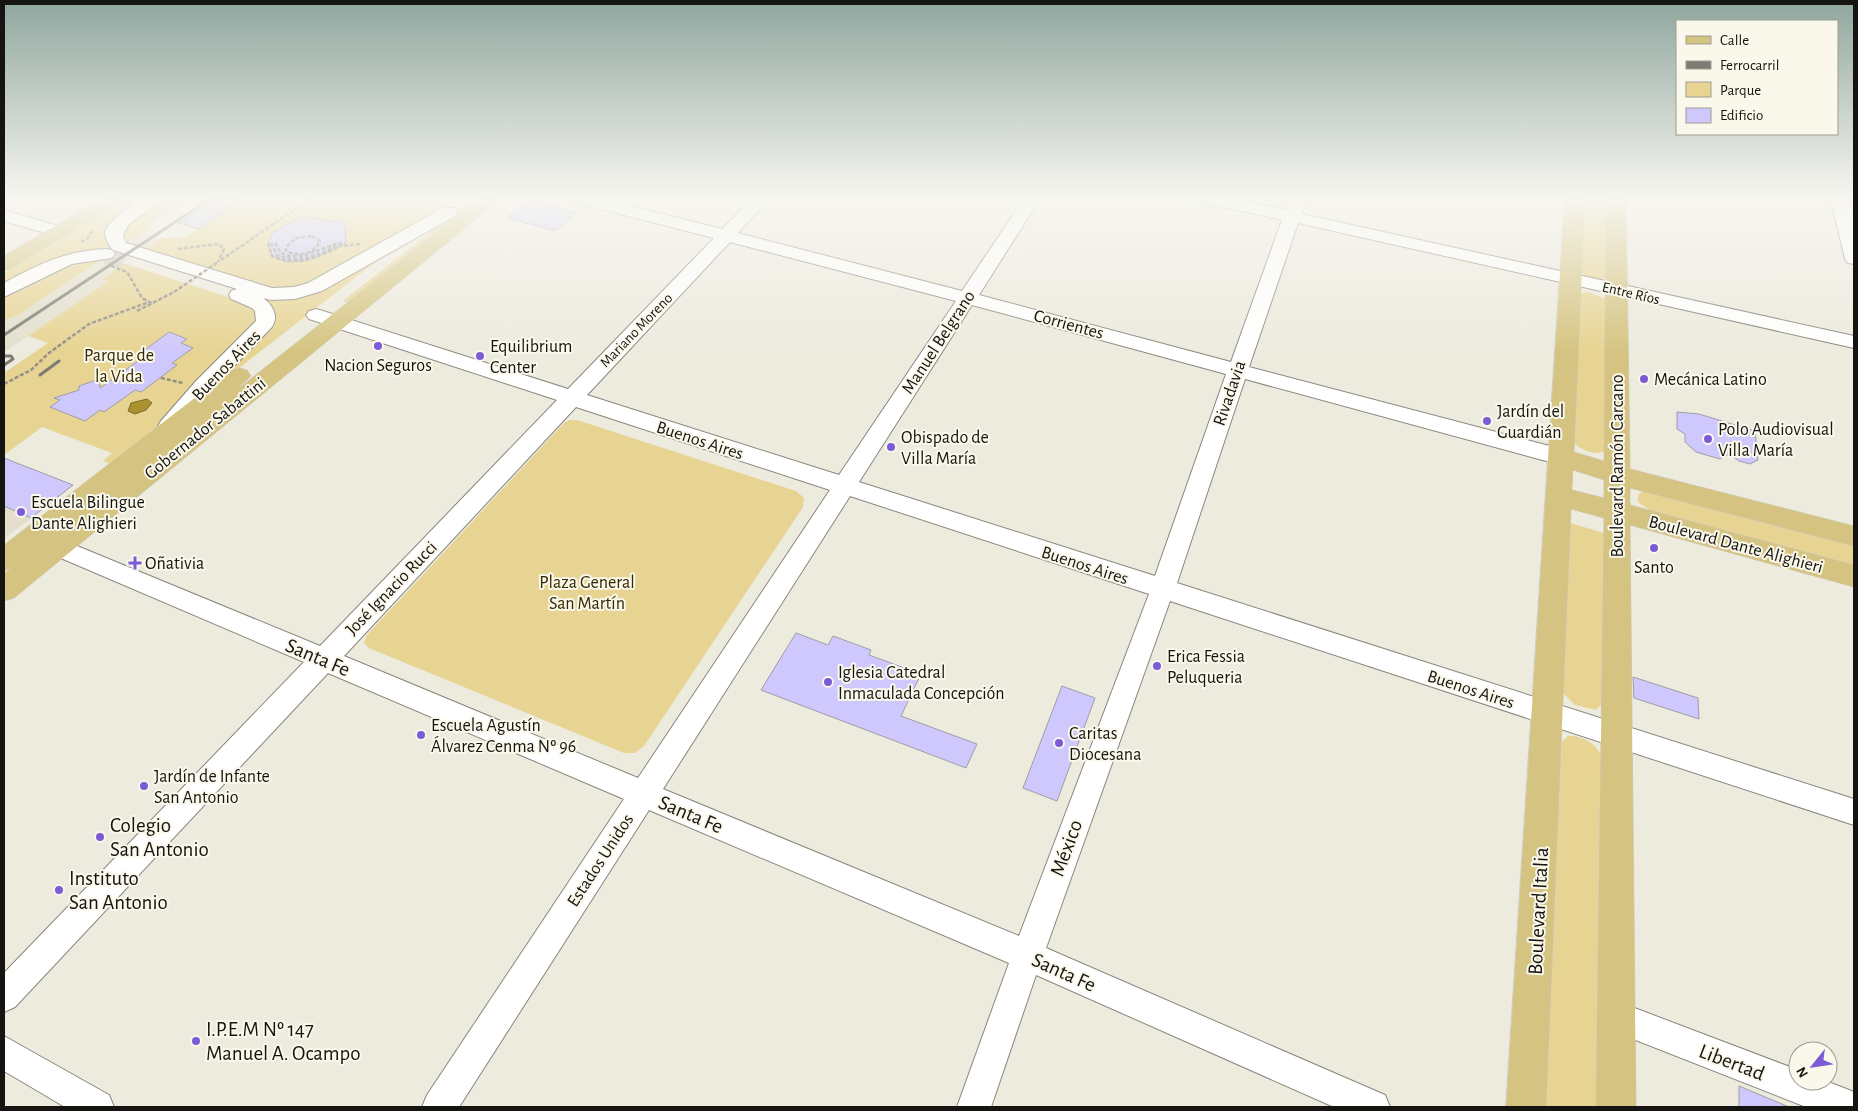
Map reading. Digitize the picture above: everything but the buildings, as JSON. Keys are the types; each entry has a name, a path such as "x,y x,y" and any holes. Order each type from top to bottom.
{"main road":[{"path":"4,266 32,249"},
{"path":"326,319 406,249"},
{"path":"326,319 422,249"},
{"path":"1549,714 1573,249"},
{"name":"Boulevard Ramón Carcano","path":"1615,736 1617,512 1616,249"},
{"name":"Gobernador Sabattini","path":"4,590 57,547 67,524 156,441 326,319"},
{"name":"Gobernador Sabattini","path":"4,560 67,524 326,319"},
{"name":"Boulevard Dante Alighieri","path":"1561,457 1617,475 1854,536"},
{"name":"Boulevard Dante Alighieri","path":"1560,496 1854,576"},
{"name":"Boulevard Italia","path":"1526,1107 1549,714"},
{"path":"1615,736 1616,1107"}],"street":[{"path":"128,249 271,294 295,293 315,287 383,249"},
{"name":"Mariano Moreno","path":"571,398 714,249"},
{"name":"Corrientes","path":"780,249 1561,457"},
{"name":"Manuel Belgrano","path":"843,487 1000,249"},
{"name":"Rivadavia","path":"1162,590 1236,369 1279,249"},
{"name":"Entre Ríos","path":"1433,249 1854,342"},
{"name":"Buenos Aires","path":"4,291 59,261 81,255 112,259 259,302 266,312 262,328 203,386 156,441"},
{"name":"Buenos Aires","path":"326,319 1854,812"},
{"name":"José Ignacio Rucci","path":"4,996 571,398"},
{"name":"Estados Unidos","path":"440,1107 843,487"},
{"path":"4,560 57,547"},
{"name":"Santa Fe","path":"57,547 1026,955 1373,1107"},
{"name":"México","path":"974,1107 1026,955 1162,590"},
{"name":"Libertad","path":"1616,1017 1849,1107"},
{"path":"4,1052 97,1107"}],"path":[{"path":"173,250 182,249"},
{"path":"218,262 224,249"},
{"path":"137,311 174,292 237,249"},
{"path":"273,249 275,256 288,261 311,258 331,249"},
{"path":"275,249 279,254 291,259 327,249"},
{"path":"286,249 290,254 304,254 315,249"},
{"path":"112,259 127,272 142,298 151,303"},
{"path":"4,384 31,370 51,351 89,324 151,303"},
{"path":"161,378 186,383"}],"shaded area":[{"path":"118,249 146,249 112,271 104,279 109,282 4,352 4,320 18,315"},
{"path":"147,399 152,403 146,410 135,414 128,411 131,403"},
{"name":"Escuela Bilingue Dante Alighieri","path":"4,458 73,485 4,539"}],"green space":[{"path":"46,249 114,249 38,268 4,288 4,274"},
{"path":"146,249 377,249 322,280 281,291 143,251"},
{"path":"409,249 420,249 352,303 344,302 344,300"},
{"path":"1581,249 1607,249 1607,277 1593,278 1586,276 1580,271"},
{"path":"391,250 199,399 266,330 263,299 266,297 272,298"},
{"path":"104,258 18,315 4,320 4,294 58,265"},
{"name":"Parque de la Vida","path":"123,263 250,304 255,307 260,321 162,427 114,465 103,461 112,453 42,427 4,455 4,373 48,343 28,336 108,282 103,279"},
{"path":"1589,292 1606,299 1605,451 1597,453 1584,450 1573,442 1580,293"},
{"name":"Plaza General San Martín","path":"569,420 577,420 796,491 804,498 803,507 644,746 635,753 624,753 369,648 364,643 367,635 563,424"},
{"path":"1643,491 1654,491 1854,544 1854,566 1652,512 1638,502 1638,495"},
{"path":"1570,523 1604,533 1602,704 1596,710 1575,705 1562,692"},
{"path":"1568,736 1578,737 1592,744 1601,756 1597,1107 1545,1107 1562,742"}],"tunnel":[{"path":"106,254 124,259"}],"railway":[{"path":"4,335 134,249"},
{"path":"4,356 11,356 13,359 4,365"},
{"path":"40,375 59,361"}],"place":[{"name":"Nacion Seguros","path":"378,346"},
{"name":"Equilibrium Center","path":"480,356"},
{"name":"Mecánica Latino","path":"1644,379"},
{"name":"Jardín del Guardián","path":"1487,421"},
{"name":"Polo Audiovisual Villa María","path":"1708,439"},
{"name":"Obispado de Villa María","path":"891,447"},
{"name":"Escuela Bilingue Dante Alighieri","path":"21,512"},
{"name":"Santo","path":"1654,548"},
{"name":"Oñativia","path":"135,563"},
{"name":"Erica Fessia Peluqueria","path":"1157,666"},
{"name":"Iglesia Catedral Inmaculada Concepción","path":"828,682"},
{"name":"Escuela Agustín Álvarez Cenma Nº 96","path":"421,735"},
{"name":"Caritas Diocesana","path":"1059,743"},
{"name":"Jardín de Infante San Antonio","path":"144,786"},
{"name":"Colegio San Antonio","path":"100,837"},
{"name":"Instituto San Antonio","path":"59,890"},
{"name":"I.P.E.M Nº 147 Manuel A. Ocampo","path":"196,1041"}]}
